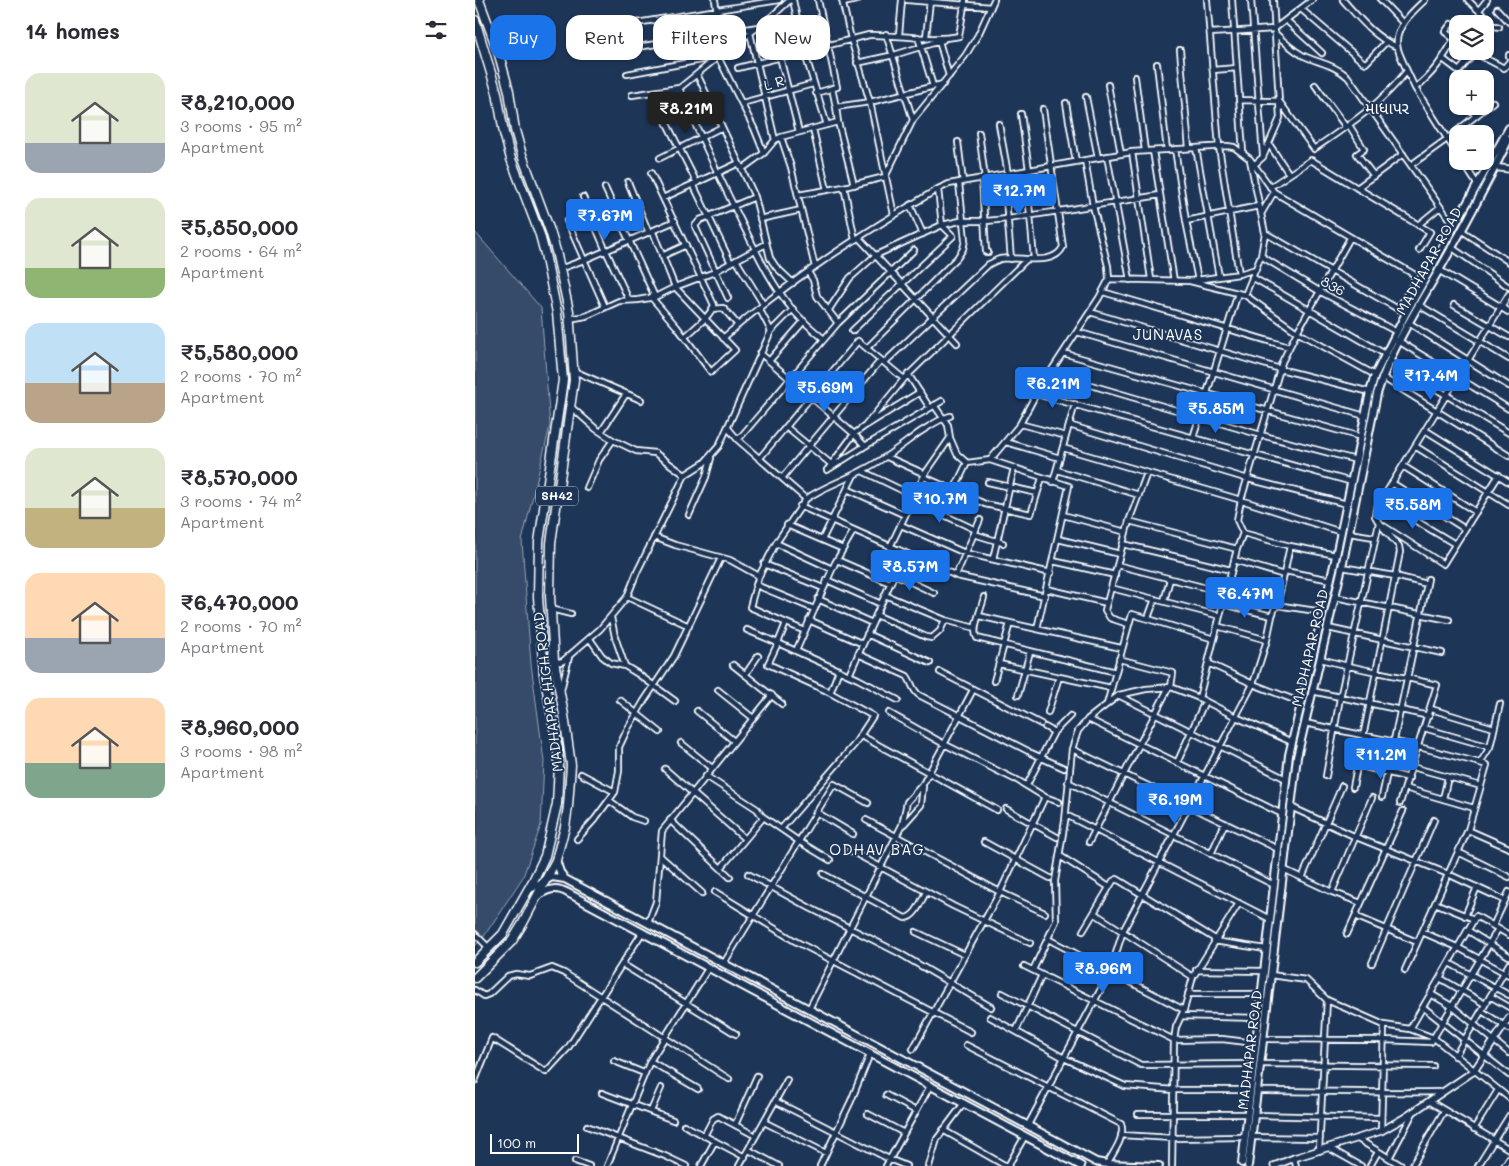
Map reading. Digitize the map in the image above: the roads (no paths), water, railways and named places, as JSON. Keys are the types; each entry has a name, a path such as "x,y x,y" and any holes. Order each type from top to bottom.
{"main road":[{"name":"MADHAPAR HIGH ROAD","path":"475,978 512,941 539,894 556,860 568,806 571,765 554,661 551,609 551,543 571,407 573,371 569,319 550,231 522,155 515,130 509,91 498,51 479,0"},
{"name":"SH42","path":"475,20 497,93 511,159 545,254 557,313 563,380 539,542 538,597 544,674 558,750 558,784 553,824 545,856 529,889 503,934 475,962"},
{"name":"MADHAPAR ROAD","path":"1494,156 1509,128"},
{"name":"MADHAPAR ROAD","path":"1257,1064 1255,1043 1292,742 1336,556 1345,533 1377,394 1378,376 1385,354 1417,286 1457,228 1496,166 1509,139"},
{"name":"MADHAPAR ROAD","path":"1243,1165 1244,1137 1251,1114 1257,1064 1263,1039 1297,757 1342,567 1347,504 1369,392 1378,376 1390,361 1439,270 1451,247 1457,228 1477,184 1486,170"},
{"path":"556,860 560,872 565,879"},
{"path":"529,889 547,879 557,877 565,879 1096,1162 1159,1166"},
{"path":"539,894 549,889 561,889 1081,1166"},
{"name":"MADHAPAR ROAD","path":"1243,1165 1252,1137 1251,1114"}],"street":[{"path":"715,0 718,15"},
{"path":"643,22 779,0"},
{"path":"774,15 791,0 795,15"},
{"path":"818,0 821,15"},
{"path":"857,0 843,2 857,63 869,102 894,215"},
{"path":"899,35 902,0"},
{"path":"907,0 964,2 991,7"},
{"path":"797,195 854,185 885,177 913,120 974,42 994,0"},
{"path":"1207,0 1219,147 1239,274"},
{"path":"1232,0 1243,152"},
{"path":"1251,0 1263,157"},
{"path":"1255,164 1263,157 1280,118 1273,0"},
{"path":"1343,0 1372,31 1386,42 1397,47"},
{"path":"1381,0 1403,23"},
{"path":"1425,0 1403,23 1397,37 1397,47 1415,88 1449,142"},
{"path":"1468,0 1479,10 1489,26 1499,28"},
{"path":"1479,10 1487,0"},
{"path":"926,37 930,1"},
{"path":"1210,33 1254,30 1274,31 1310,1"},
{"path":"857,63 894,55 959,36 964,2"},
{"path":"1301,9 1363,62 1366,63 1386,42"},
{"path":"1497,9 1509,22"},
{"path":"1287,21 1321,53"},
{"path":"746,36 756,29"},
{"path":"1274,31 1293,49 1303,55 1339,69 1348,77 1457,228 1509,262"},
{"path":"750,33 775,140"},
{"path":"830,43 869,34 946,39"},
{"path":"886,34 913,120"},
{"path":"918,37 933,86"},
{"path":"939,41 949,76"},
{"path":"1415,88 1432,73 1449,48"},
{"path":"1179,50 1189,148"},
{"path":"1443,59 1459,71 1473,55 1477,54 1504,68 1509,62"},
{"path":"816,93 837,87 830,57"},
{"path":"627,74 703,60"},
{"path":"715,60 661,103 659,108 680,148 731,263"},
{"path":"720,60 764,153"},
{"path":"737,68 772,60"},
{"path":"781,60 799,132"},
{"path":"806,60 827,125"},
{"path":"1157,64 1167,150"},
{"path":"1213,70 1237,68"},
{"path":"1279,101 1314,149 1371,109 1392,90 1407,71"},
{"path":"697,74 755,197 766,244 773,262 793,283"},
{"path":"1135,77 1145,151"},
{"name":"L R","path":"742,103 813,84"},
{"path":"836,107 869,102 943,84"},
{"path":"1315,84 1364,149 1357,154 1373,176"},
{"path":"1108,85 1121,154"},
{"path":"632,95 679,88"},
{"path":"679,88 717,173 755,250 793,310 824,339"},
{"path":"832,88 838,122 854,185"},
{"path":"1086,97 1098,158"},
{"path":"1239,100 1279,101"},
{"path":"1067,103 1076,162"},
{"path":"782,478 883,361 989,264 999,259 1026,260 1055,256 1060,252 1063,247 1043,109"},
{"path":"1021,114 1028,170 1033,259"},
{"path":"1411,165 1476,116"},
{"path":"742,169 764,153 775,140 781,137 838,122"},
{"path":"999,124 1006,174 1011,258"},
{"path":"660,158 722,127"},
{"path":"813,129 827,190"},
{"path":"979,133 984,178 986,252 988,252"},
{"path":"781,137 791,167 815,267"},
{"path":"867,348 960,254 965,240 958,142"},
{"path":"1269,144 1289,174"},
{"path":"723,338 761,306 815,267 894,215 938,189 961,182 1107,156 1153,150 1219,147 1234,148 1243,152 1255,164 1274,192 1415,275 1417,286 1398,309 1265,233"},
{"path":"1196,148 1219,277"},
{"path":"1175,149 1197,280"},
{"path":"1153,150 1174,281"},
{"path":"1132,152 1151,279"},
{"path":"1357,188 1403,154"},
{"path":"1107,156 1130,280"},
{"path":"1245,295 1261,256 1265,233 1250,159"},
{"path":"989,460 1020,424 1036,394 1103,292 1109,279 1108,266 1093,206 1085,160"},
{"path":"1270,187 1311,160 1429,232 1419,250"},
{"path":"663,198 739,163"},
{"path":"1496,166 1508,170"},
{"path":"1468,170 1477,184"},
{"path":"651,173 713,301 712,309 685,337"},
{"path":"605,188 653,297 711,372 735,350 675,287 663,256 628,182"},
{"path":"843,187 857,239 876,255 957,343"},
{"path":"852,331 953,236 942,225 938,189"},
{"path":"1261,214 1274,192"},
{"path":"827,311 850,278 876,255 942,225 1008,219 1029,214 1160,195"},
{"path":"583,197 605,251 629,300"},
{"path":"728,298 695,226 700,220 755,197"},
{"path":"910,205 923,234"},
{"path":"1186,221 1259,206"},
{"path":"1418,225 1440,207"},
{"path":"760,219 801,210"},
{"path":"567,221 605,308"},
{"path":"565,267 675,221"},
{"path":"1199,698 1231,570 1243,533 1237,520 1241,500 1280,369 1308,311 1350,238"},
{"path":"569,319 586,316 619,301 653,297 715,272 766,244"},
{"path":"663,256 685,245"},
{"path":"1451,247 1509,287"},
{"path":"738,440 838,323 915,250"},
{"name":"836","path":"1261,256 1395,335 1400,341 1509,409"},
{"path":"736,260 761,306 771,330"},
{"path":"865,426 908,374 1026,260"},
{"path":"1109,279 1189,281 1239,274 1256,269"},
{"path":"1439,270 1509,312"},
{"path":"808,272 813,280 817,296 838,323"},
{"path":"1252,277 1385,354"},
{"path":"1189,281 1245,295 1297,332 1378,376 1509,456"},
{"path":"1103,292 1289,347"},
{"path":"1193,438 1238,293"},
{"path":"1353,786 1400,552 1399,546 1375,516 1376,509 1509,294"},
{"path":"1419,305 1509,359"},
{"path":"1454,305 1509,337"},
{"path":"712,309 723,308 739,325"},
{"path":"554,661 560,662 569,657 591,639 627,597 685,475 704,463 719,446 771,330 793,310"},
{"path":"1090,312 1280,369 1369,392"},
{"path":"769,361 804,322"},
{"path":"1409,323 1509,386"},
{"path":"1077,332 1365,416"},
{"path":"759,459 858,341 904,379"},
{"path":"760,353 854,434 865,446"},
{"path":"1063,353 1361,437"},
{"path":"1390,361 1509,433"},
{"path":"573,371 641,400"},
{"path":"1050,373 1261,435 1356,460"},
{"path":"908,374 920,392 948,425 957,454 967,463 989,460 1069,486 1037,629"},
{"path":"920,392 854,434 827,470 942,401"},
{"path":"601,432 626,394"},
{"path":"1036,394 1351,482"},
{"path":"1053,482 1075,404"},
{"path":"571,407 613,440 636,451 655,453 685,475"},
{"path":"805,630 750,607 764,564 787,525 806,498 887,457 943,418 950,416"},
{"path":"1020,424 1066,436"},
{"path":"1069,425 1247,479 1347,504"},
{"path":"786,427 831,464"},
{"path":"728,428 759,459 806,498"},
{"path":"1425,430 1507,481 1509,473"},
{"path":"890,547 925,475 951,438"},
{"path":"587,488 599,460 613,440"},
{"path":"1006,442 1060,458"},
{"path":"1415,446 1509,505"},
{"path":"1063,448 1241,500 1345,533 1375,537"},
{"path":"689,515 706,477 711,456"},
{"path":"887,457 985,504 1031,514 1042,478"},
{"path":"954,490 967,463"},
{"path":"1403,466 1476,512"},
{"path":"993,559 1015,468"},
{"path":"1057,470 1139,495"},
{"path":"862,471 975,532 1003,543"},
{"path":"1128,624 1110,618 1106,613 1107,603 1129,521 1147,473"},
{"path":"823,540 854,475"},
{"path":"1379,523 1443,564 1499,475"},
{"path":"987,482 1037,493"},
{"path":"1392,483 1465,528"},
{"path":"847,489 905,515"},
{"path":"1381,500 1455,544"},
{"path":"801,506 956,575 1045,596"},
{"path":"1063,515 1126,532"},
{"path":"956,575 981,520"},
{"path":"1129,521 1237,549"},
{"path":"1326,776 1340,698 1379,523"},
{"path":"787,525 843,549"},
{"path":"901,525 965,553 1051,573"},
{"path":"796,651 832,569 854,530"},
{"path":"1243,533 1336,556"},
{"path":"654,538 675,546 730,560 759,576"},
{"path":"1058,539 1120,554"},
{"path":"777,543 832,569"},
{"path":"1123,544 1231,570"},
{"path":"1028,1126 1110,972 1123,931 1253,684 1267,640 1271,616 1279,598 1290,546"},
{"path":"849,675 904,553"},
{"path":"577,838 610,801 615,792 619,771 619,747 636,713 666,670 721,558"},
{"path":"837,560 890,583"},
{"path":"1234,560 1284,573 1331,580"},
{"path":"1053,561 1115,575"},
{"path":"764,564 823,588"},
{"path":"1117,565 1226,593"},
{"path":"1342,567 1427,581 1382,797"},
{"path":"894,574 934,593"},
{"path":"1164,601 1170,579"},
{"path":"827,580 881,604"},
{"path":"1229,582 1279,598"},
{"path":"756,585 813,609"},
{"path":"1111,588 1220,616"},
{"path":"1047,589 1107,603"},
{"path":"885,595 945,620 975,628"},
{"path":"627,597 689,626"},
{"path":"984,597 975,628 977,638 1116,672"},
{"path":"1335,597 1449,620"},
{"path":"818,599 872,623"},
{"path":"1148,618 1155,599"},
{"path":"1223,604 1271,616"},
{"path":"1276,605 1323,612"},
{"path":"551,609 571,614"},
{"path":"1107,704 1132,614 1214,639"},
{"path":"876,615 932,638 940,631 945,620"},
{"path":"979,616 1121,648"},
{"path":"611,617 625,666"},
{"path":"809,620 863,644"},
{"path":"781,829 854,745 873,716 830,693 768,664 787,623"},
{"path":"994,681 1010,623"},
{"path":"1217,626 1267,640"},
{"path":"1328,628 1442,653"},
{"path":"747,630 839,670 898,700"},
{"path":"867,634 930,663"},
{"path":"591,639 602,656 611,663 625,666 675,701"},
{"path":"1018,695 1030,652"},
{"path":"858,654 907,676 915,692 919,695 1064,768"},
{"path":"745,675 758,656"},
{"path":"560,695 569,657"},
{"path":"1321,658 1348,666 1407,677 1437,685 1429,716 1400,803"},
{"path":"1089,842 1170,687 1173,673 1119,659"},
{"path":"1208,663 1253,684 1302,703"},
{"path":"999,664 1111,688"},
{"path":"733,665 772,694 782,704"},
{"path":"830,693 839,670"},
{"path":"940,672 1054,732"},
{"path":"1048,712 1059,677"},
{"path":"1033,970 1056,921 1055,881 1072,749 1079,731 1088,719 1119,696 1146,689 1170,687 1199,698 1292,742"},
{"path":"718,690 753,718"},
{"path":"903,826 907,802 923,784 973,690"},
{"path":"1313,691 1429,716"},
{"path":"647,923 656,902 662,831 772,694"},
{"path":"1119,696 1286,779"},
{"path":"620,700 661,732"},
{"path":"1177,762 1205,701"},
{"path":"1480,763 1490,747 1500,704"},
{"path":"1431,709 1494,728"},
{"path":"697,711 734,741"},
{"path":"889,713 944,744 1027,785 1045,797 1059,802"},
{"path":"1027,785 1054,732 1070,716"},
{"path":"1088,719 1282,814"},
{"path":"1305,722 1419,746 1487,765 1468,830 1405,970"},
{"path":"1425,728 1490,747"},
{"path":"860,735 997,810"},
{"path":"681,742 712,768"},
{"path":"1072,749 1278,849"},
{"path":"1357,766 1409,778"},
{"path":"1412,767 1481,786"},
{"path":"665,770 745,839"},
{"path":"581,774 615,792"},
{"path":"706,776 757,809 763,816 800,842 830,860"},
{"path":"1443,799 1448,777"},
{"path":"1068,782 1274,885"},
{"path":"724,963 834,784 868,803"},
{"path":"809,1009 897,836 921,805 923,784"},
{"path":"1302,878 1342,786"},
{"path":"1405,788 1474,808"},
{"path":"913,1049 1000,892 1045,797"},
{"path":"1332,892 1373,798"},
{"path":"610,801 632,817 644,821"},
{"path":"1291,807 1356,837 1448,874 1505,900"},
{"path":"1006,809 1057,837"},
{"path":"1347,934 1403,811"},
{"path":"816,812 853,834"},
{"path":"1065,815 1270,919"},
{"path":"721,868 763,816"},
{"path":"670,820 730,877"},
{"path":"866,820 1000,892 1045,913"},
{"path":"1372,963 1434,820"},
{"path":"1211,854 1225,824"},
{"path":"1468,830 1509,848"},
{"path":"984,842 1050,878"},
{"path":"849,850 984,922 1030,943"},
{"path":"1458,852 1509,877"},
{"path":"660,856 702,893"},
{"path":"1059,856 1109,887"},
{"path":"1283,869 1332,892 1361,902"},
{"path":"748,874 899,953 991,1007"},
{"path":"823,874 905,918 909,918 915,911 926,892"},
{"path":"1083,931 1109,887 1117,879 1215,940 1266,949"},
{"path":"1465,916 1477,887"},
{"path":"715,892 752,916 833,961 971,1032"},
{"path":"1263,1039 1431,1042 1489,944 1509,892"},
{"path":"1435,902 1474,919"},
{"path":"1172,1166 1174,1040 1176,1027 1196,970 1239,903"},
{"path":"1094,913 1193,977"},
{"path":"1355,916 1417,942"},
{"path":"1410,1029 1476,916 1508,934"},
{"path":"1467,930 1509,956"},
{"path":"916,932 965,955"},
{"path":"1422,932 1457,947 1507,974"},
{"path":"475,1081 492,1038 546,1072 568,1048 643,933"},
{"path":"475,934 489,948"},
{"path":"1047,939 1183,1010"},
{"path":"1449,963 1509,995"},
{"path":"622,964 736,1034"},
{"path":"1455,1056 1495,988 1507,974 1509,964"},
{"path":"1024,966 1174,1040 1222,1039 1255,1043"},
{"path":"607,1166 650,1060 709,967"},
{"path":"475,990 484,996 511,975 530,976 552,968 729,1079"},
{"path":"1196,970 1264,971"},
{"path":"1016,1032 1042,975"},
{"path":"1271,976 1306,980 1327,1000 1384,1025 1410,1029 1434,1038 1509,1098"},
{"path":"1440,978 1485,1004"},
{"path":"1002,993 1141,1065 1433,1066"},
{"path":"1188,994 1261,994"},
{"path":"1431,994 1453,1007 1509,1053"},
{"path":"1490,996 1509,1007"},
{"path":"1319,1151 1327,1000"},
{"path":"1423,1007 1485,1054 1509,1075"},
{"path":"1482,1011 1507,1027"},
{"path":"1181,1016 1258,1018"},
{"path":"990,1017 1064,1058 1125,1086 1174,1090 1441,1092"},
{"path":"1273,1166 1381,1131 1414,1112 1474,1070 1494,1041 1507,1027 1509,1018"},
{"path":"1381,1131 1384,1025"},
{"path":"966,1045 1117,1120 1123,1128 1107,1164"},
{"path":"820,1166 870,1054"},
{"path":"650,1060 697,1089"},
{"path":"614,1061 644,1073"},
{"path":"735,1125 757,1076"},
{"path":"739,1166 787,1080"},
{"path":"886,1166 930,1086"},
{"path":"651,1111 661,1088"},
{"path":"1475,1129 1498,1090"},
{"path":"602,1093 673,1120"},
{"path":"886,1095 916,1111"},
{"path":"775,1101 906,1166"},
{"path":"1429,1101 1509,1149"},
{"path":"929,1166 935,1144 943,1130 964,1104"},
{"path":"1412,1166 1444,1111"},
{"path":"1389,1158 1414,1112"},
{"path":"868,1114 904,1133"},
{"path":"1138,1114 1251,1114 1380,1118"},
{"path":"1478,1166 1509,1116"},
{"path":"704,1136 715,1117 756,1136"},
{"path":"764,1122 826,1153"},
{"path":"587,1126 686,1166"},
{"path":"684,1126 745,1156"},
{"path":"943,1130 1007,1166 1025,1136"},
{"path":"1121,1135 1173,1138 1244,1137"},
{"path":"1252,1137 1320,1138"},
{"path":"1358,1139 1400,1166"},
{"path":"701,1166 715,1141"},
{"path":"1329,1148 1361,1166"},
{"path":"749,1150 779,1166"},
{"path":"1370,1166 1378,1152"},
{"path":"1294,1158 1296,1166"},
{"path":"1504,1166 1509,1158"},
{"path":"575,1161 589,1166"}],"district":[{"name":"માધાપર","path":"1387,108"},
{"name":"JUNAVAS","path":"1168,335"},
{"name":"ODHAV BAG","path":"877,850"}]}
